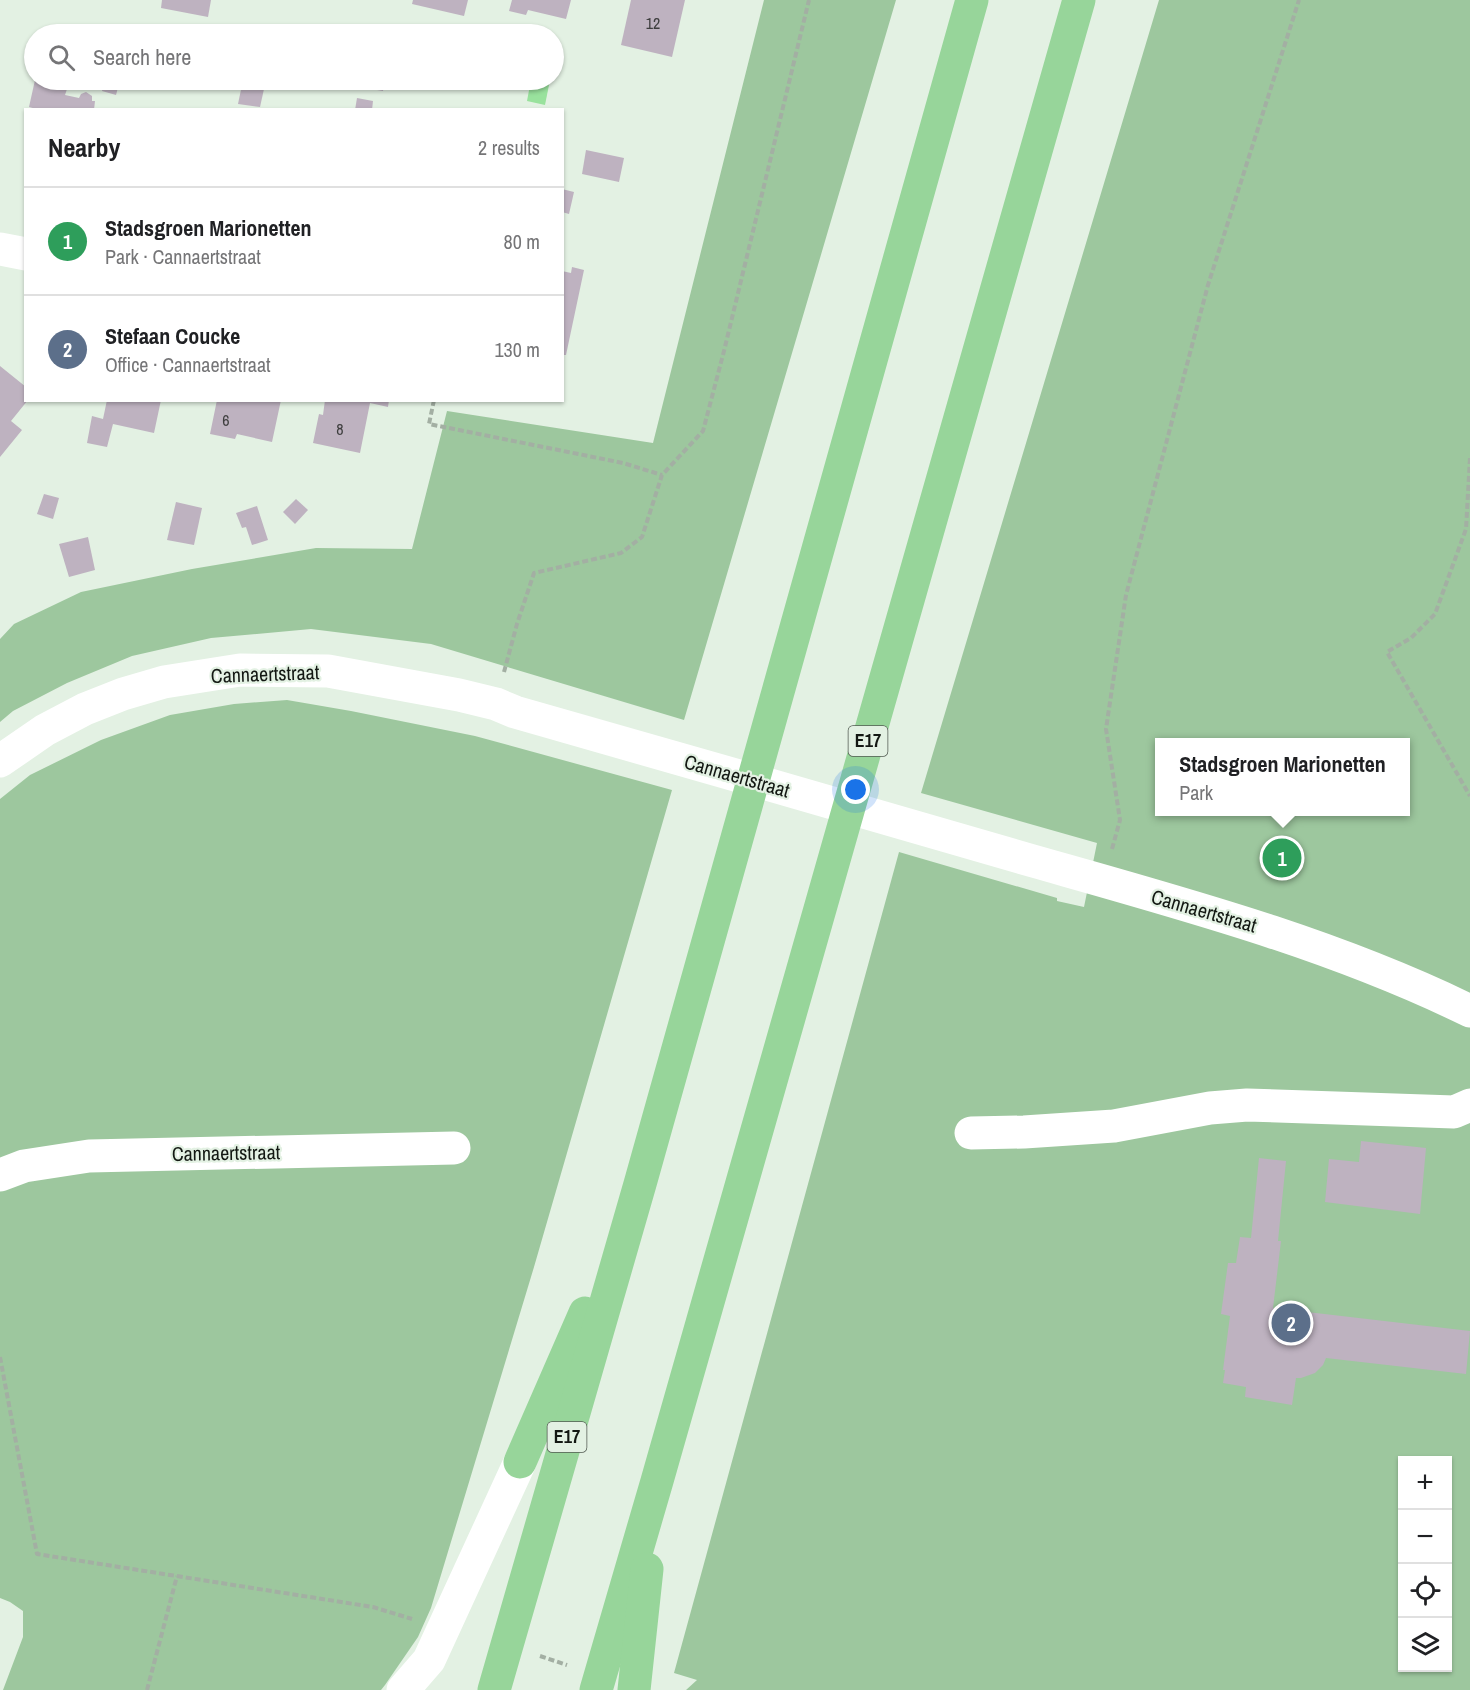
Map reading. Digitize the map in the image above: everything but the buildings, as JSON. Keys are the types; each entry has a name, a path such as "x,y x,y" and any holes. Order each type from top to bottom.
{"highway":[{"name":"E17","path":"494,1690 640,1185 972,0"},
{"name":"E17","path":"596,1690 1078,0"},
{"path":"520,1462 640,1185"},
{"path":"634,1690 657,1481"}],"street":[{"path":"0,249 24,254"},
{"name":"Cannaertstraat","path":"0,761 45,730 85,709 123,694 164,682 240,670 328,671 496,704 515,712 1074,872 1284,935 1399,978 1470,1011"},
{"path":"971,1133 1114,1126 1210,1108 1247,1105 1454,1112 1470,1105"},
{"name":"Cannaertstraat","path":"0,1175 24,1166 89,1156 454,1148"},
{"path":"403,1690 429,1660 520,1462"}],"path":[{"path":"508,658 534,573 621,553 642,537 662,475 703,431 809,0"},
{"path":"1111,853 1120,820 1106,729 1126,595 1209,285 1299,0"},
{"path":"434,402 429,424 623,463 662,475"},
{"path":"1470,458 1466,530 1435,614 1411,638 1387,652 1470,796"},
{"path":"0,1357 37,1554 373,1607"},
{"path":"147,1690 177,1576"}],"shaded area":[{"path":"764,0 896,0 684,720 431,644 311,629 211,638 132,656 67,683 13,711 0,722 0,639 14,624 81,592 192,569 316,548 412,549 447,411 653,443"},
{"path":"1159,0 1470,0 1470,1690 686,1690 697,1680 674,1673 899,852 1057,898 1057,901 1084,907 1097,843 921,793"},
{"path":"529,90 548,90 545,105 527,101"},
{"path":"287,700 475,736 672,790 534,1267 431,1608 418,1637 385,1685 381,1690 3,1690 23,1637 23,1611 0,1598 0,799 30,775 101,740 170,715 234,704"}],"place":[{"name":"Stadsgroen Marionetten","path":"1282,858"},
{"name":"Stefaan Coucke","path":"1291,1323"}]}
